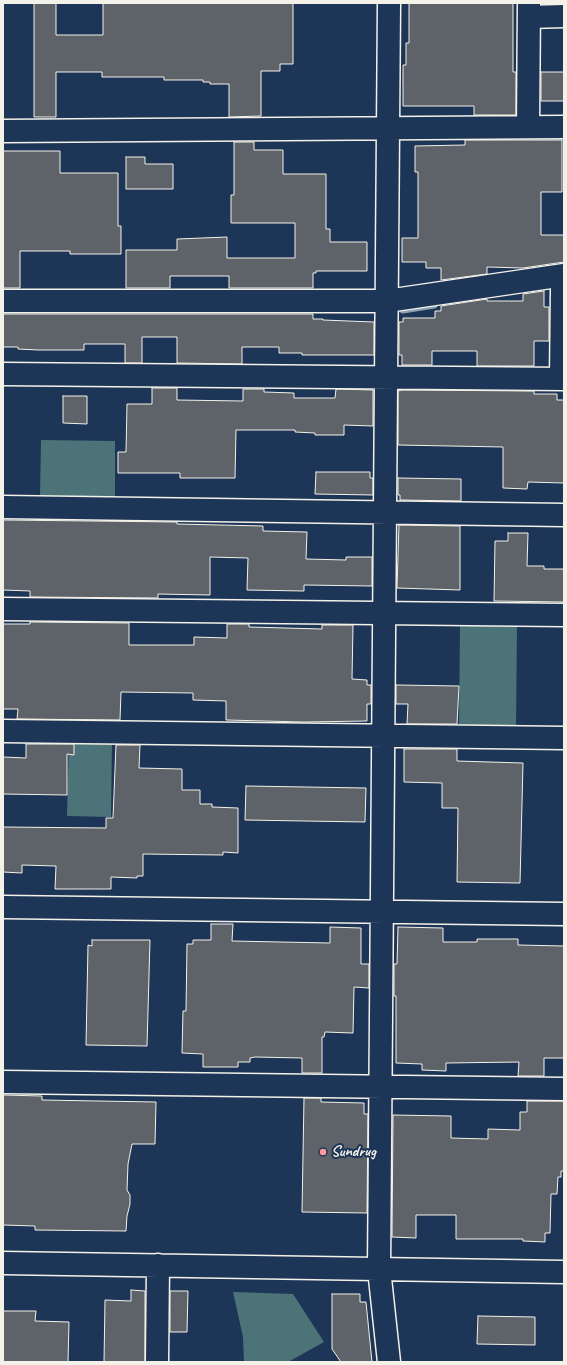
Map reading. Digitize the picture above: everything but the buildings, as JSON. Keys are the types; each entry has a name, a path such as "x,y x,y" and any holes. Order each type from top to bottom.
{"street":[{"path":"389,1362 379,1269 390,3"},
{"path":"528,127 529,10 564,16"},
{"path":"3,131 564,127"},
{"path":"3,301 387,301 563,282 563,379 3,374"},
{"path":"3,507 564,515"},
{"path":"3,609 564,615"},
{"path":"3,731 564,738"},
{"path":"3,908 564,914"},
{"path":"3,1082 564,1089"},
{"path":"3,1263 564,1272"},
{"path":"157,1362 158,1265"}],"green space":[{"path":"41,440 115,441 115,498 40,497"},
{"path":"460,623 517,625 516,729 459,728"},
{"path":"69,740 112,741 111,817 67,816"},
{"path":"233,1292 293,1294 324,1342 288,1362 244,1362 243,1337"}],"waterway":[{"path":"403,310 434,305"}],"place":[{"name":"Sundrug","path":"323,1152"}]}
